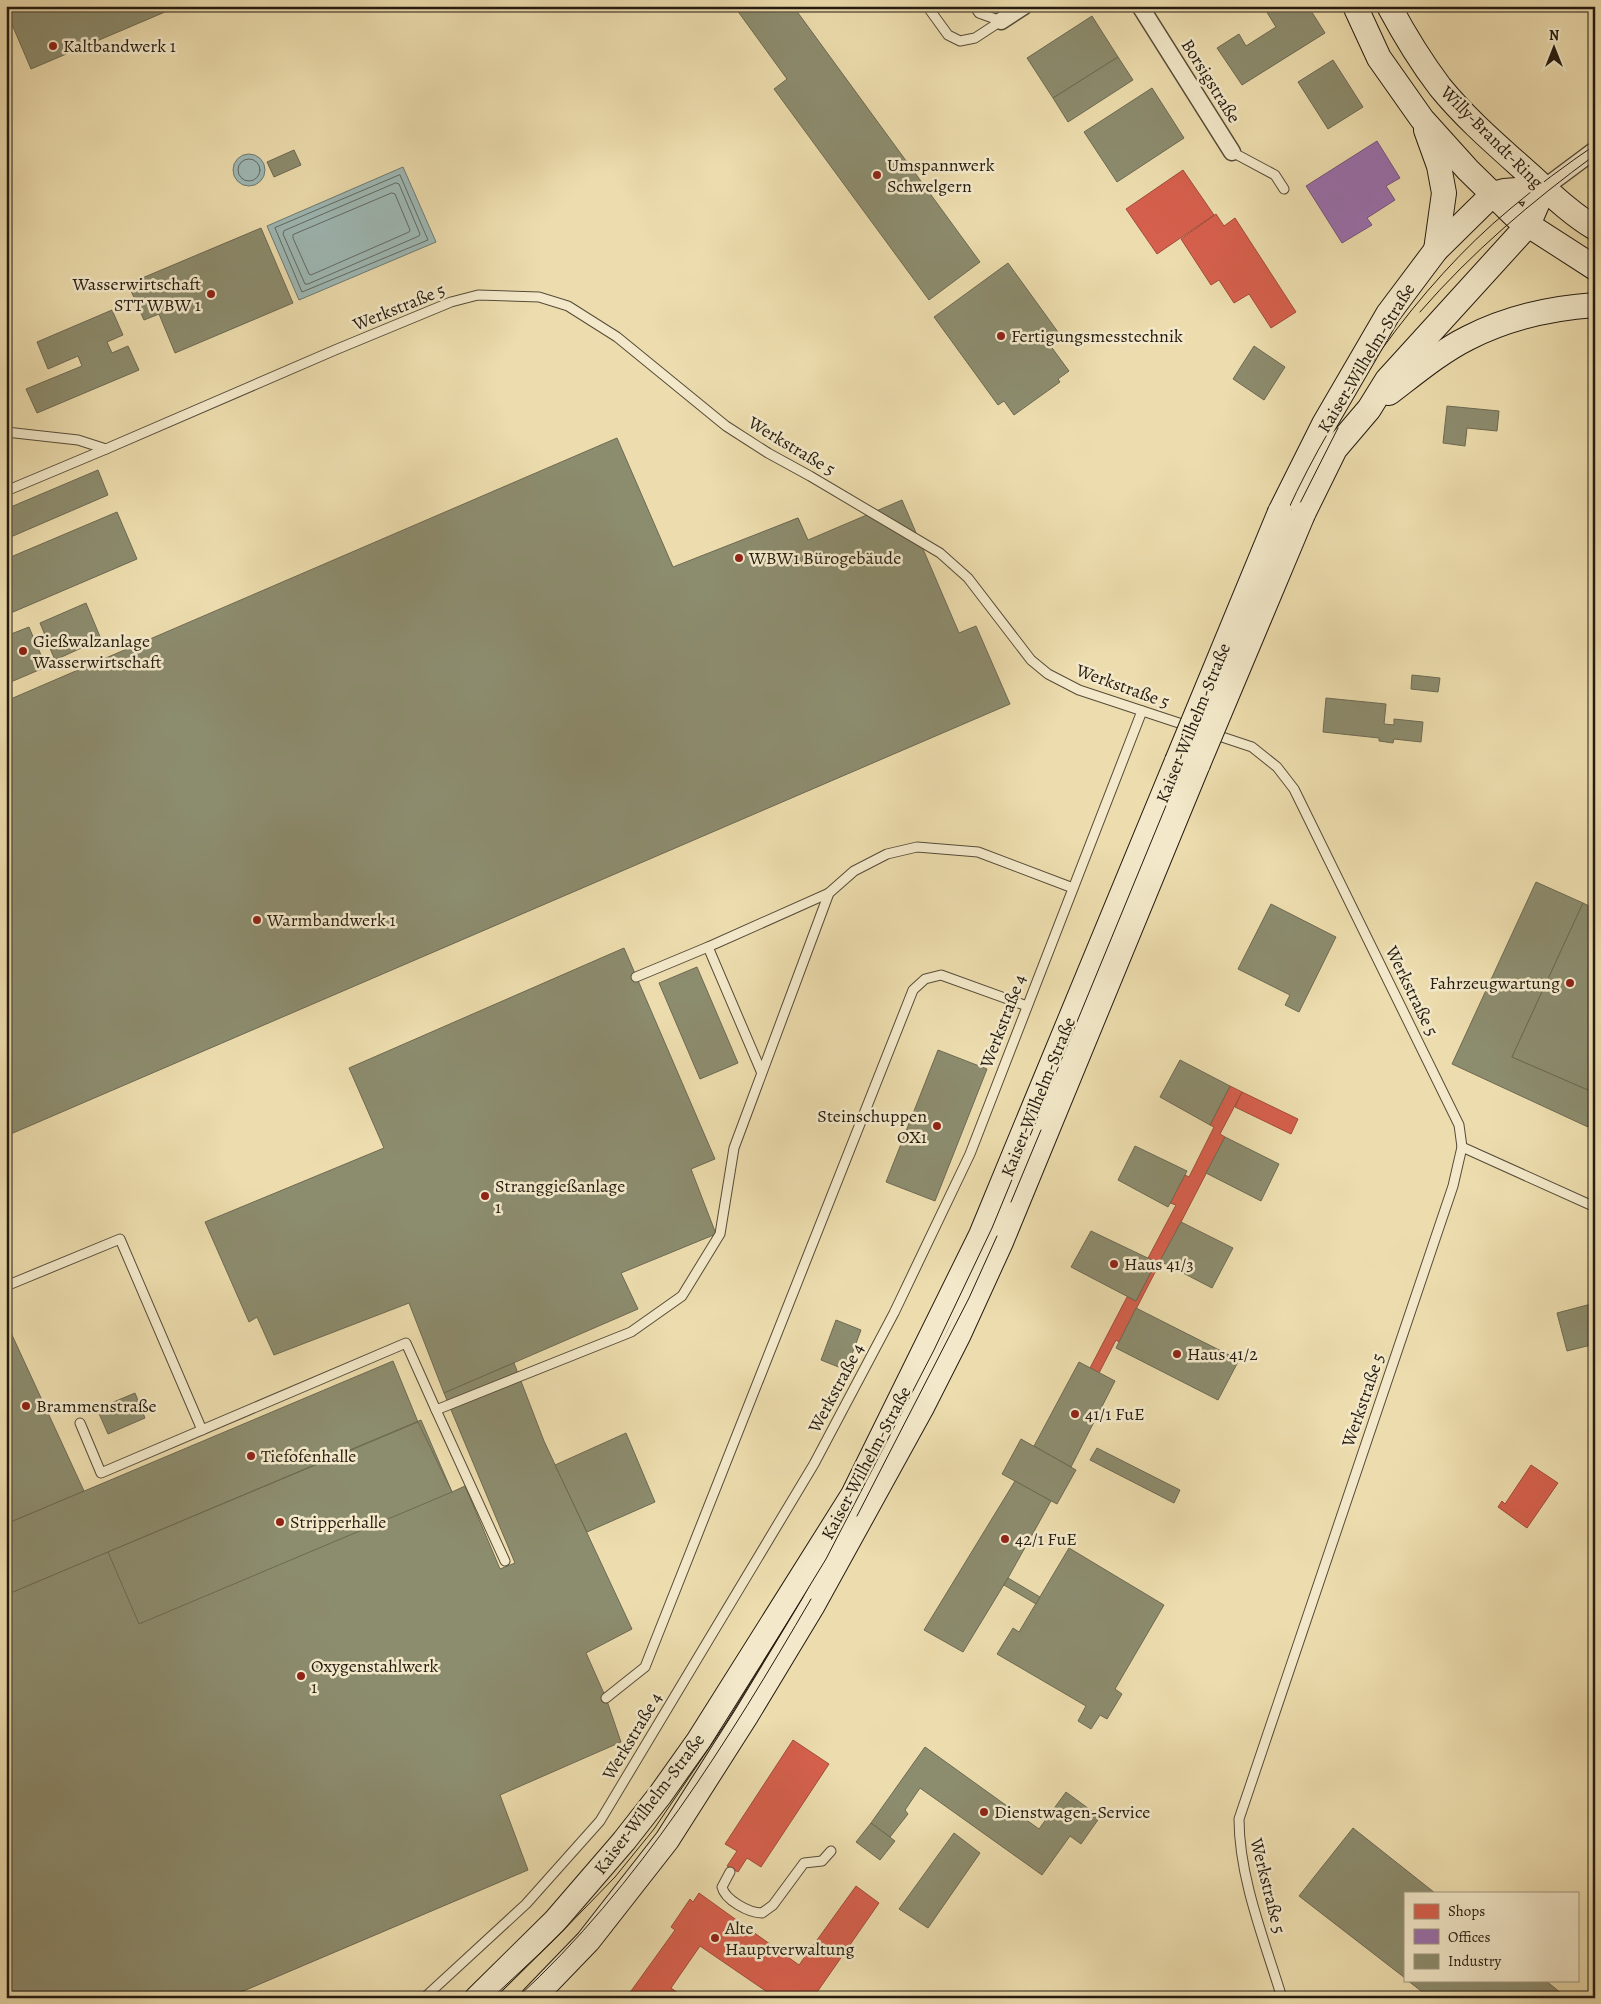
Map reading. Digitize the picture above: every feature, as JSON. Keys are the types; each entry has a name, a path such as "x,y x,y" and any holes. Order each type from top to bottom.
{"main road":[{"name":"Willy-Brandt-Ring","path":"1355,6 1379,58 1422,119 1475,178 1516,216 1595,268"},
{"name":"Willy-Brandt-Ring","path":"1390,6 1402,31 1440,86 1493,142 1544,188 1595,228"},
{"path":"1422,119 1439,166 1444,193 1436,250"},
{"path":"1493,194 1504,191 1544,188"},
{"name":"Kaiser-Wilhelm-Straße","path":"1291,513 1335,449 1369,409 1387,380 1528,225 1544,188"},
{"name":"Kaiser-Wilhelm-Straße","path":"543,1994 588,1941 676,1826 746,1716 813,1605 920,1409 959,1334 1001,1242 1188,763 1291,513 1324,424 1384,322 1436,250 1493,194"},
{"path":"1369,409 1433,360 1467,338 1504,322 1564,307 1595,305"},
{"name":"Kaiser-Wilhelm-Straße","path":"476,1998 561,1914 624,1841 660,1795 704,1732 853,1495 981,1235 1188,763"},
{"path":"513,1963 543,1994"}],"street":[{"path":"1001,21 1024,6"},
{"name":"Borsigstraße","path":"1140,6 1232,152"},
{"name":"Kaiser-Wilhelm-Straße","path":"1544,188 1595,150"}],"lane":[{"path":"927,6 948,35 960,42 975,38 1001,21"},
{"path":"974,6 979,13 1001,21"},
{"path":"1232,152 1275,175 1284,189"},
{"name":"Werkstraße 5","path":"6,491 451,302 478,295 540,297 568,306 617,337 726,426 768,453 940,553 968,578 1031,660 1048,674 1079,690 1252,747 1277,766 1294,789 1459,1125 1462,1147 1453,1186 1239,1819 1239,1841 1246,1877 1282,1998"},
{"path":"6,432 78,440 106,449"},
{"name":"Werkstraße 4","path":"424,1998 526,1904 600,1821 814,1464 885,1329 970,1154 1142,711"},
{"path":"636,977 829,893 854,871 887,854 917,847 978,852 1073,888"},
{"path":"436,1410 631,1332 682,1296 720,1234 734,1148 761,1070 829,893"},
{"path":"708,947 761,1070"},
{"path":"606,1698 645,1667 913,990 925,979 941,975 1027,1006"},
{"path":"1462,1147 1595,1207"},
{"path":"6,1286 120,1239 202,1430"},
{"path":"80,1423 101,1473 406,1343 505,1561"},
{"path":"730,1872 722,1887 726,1895 748,1911 762,1913 773,1905 804,1863 822,1861 832,1851"}],"water":[{"path":"249,154 260,159 265,170 260,181 249,186 238,181 233,170 238,159"},
{"path":"403,167 436,242 299,300 267,226"}],"building: Shops":[{"path":"1183,170 1214,215 1157,254 1126,209"},
{"path":"1216,214 1224,226 1235,218 1296,312 1271,328 1249,294 1234,303 1219,280 1211,285 1181,239"},
{"name":"WBW1 Bürogebäude","path":"798,518 809,544 679,600 668,572"},
{"path":"1230,1086 1242,1092 1220,1134 1225,1137 1119,1342 1116,1340 1099,1373 1090,1368 1127,1297 1136,1301 1156,1262 1148,1258 1176,1205 1170,1203 1185,1175 1189,1177 1214,1127 1210,1125"},
{"path":"1242,1092 1298,1119 1291,1134 1235,1107"},
{"path":"1531,1465 1558,1483 1527,1528 1498,1507 1502,1501 1505,1504"},
{"path":"793,1740 829,1764 761,1867 747,1858 738,1872 727,1866 737,1851 725,1844"},
{"name":"Alte Hauptverwaltung","path":"856,1886 879,1903 813,1998 772,1998 773,1996 700,1946 671,1988 685,1998 626,1998 675,1930 671,1927 690,1899 693,1902 699,1893 799,1965"}],"building: Offices":[{"path":"1377,141 1400,178 1386,186 1395,200 1367,218 1372,225 1342,243 1306,186"}],"building: Industry":[{"name":"Kaltbandwerk 1","path":"6,6 170,6 172,9 31,69 11,22 6,24"},
{"name":"Umspannwerk Schwelgern","path":"734,6 793,6 980,262 929,300 774,89 787,79"},
{"path":"1263,6 1308,6 1325,33 1242,85 1217,48 1239,34 1246,46 1276,27"},
{"path":"1092,16 1118,57 1053,98 1027,58"},
{"path":"1118,57 1133,80 1068,122 1053,98"},
{"path":"1333,60 1363,107 1328,129 1298,82"},
{"path":"1152,88 1184,138 1117,182 1084,132"},
{"path":"294,150 301,165 274,177 267,162"},
{"name":"Wasserwirtschaft STT WBW 1","path":"261,228 293,303 175,353 159,314 144,320 128,284"},
{"name":"Fertigungsmesstechnik","path":"1008,263 1058,332 1047,341 1069,371 1058,379 1060,382 1014,415 1004,401 998,405 934,317"},
{"path":"112,310 123,335 107,342 112,353 128,346 139,370 37,413 26,389 82,366 78,356 48,369 37,342"},
{"path":"1254,346 1285,367 1264,400 1233,379"},
{"path":"1447,406 1499,411 1497,431 1467,428 1465,446 1443,443"},
{"name":"Warmbandwerk 1","path":"617,438 673,567 798,518 808,540 902,500 959,633 976,626 1010,704 6,1136 6,701"},
{"path":"98,470 108,495 6,539 6,509"},
{"path":"117,512 137,559 6,615 6,559"},
{"name":"Gießwalzanlage Wasserwirtschaft","path":"86,603 101,639 55,660 46,639 36,643 46,667 6,684 6,636 29,627 34,639 45,635 40,623"},
{"path":"1412,675 1440,678 1438,692 1411,689"},
{"path":"1326,698 1386,704 1384,724 1394,725 1394,719 1423,722 1421,742 1394,739 1393,743 1379,741 1379,738 1323,732"},
{"path":"1536,882 1583,903 1512,1057 1595,1093 1595,1114 1588,1127 1452,1064"},
{"name":"Fahrzeugwartung","path":"1583,903 1595,909 1595,1093 1512,1057"},
{"path":"1271,904 1336,937 1299,1012 1285,1005 1290,995 1238,969"},
{"name":"Stranggießanlage 1","path":"624,948 715,1159 691,1169 716,1234 621,1273 638,1309 444,1393 409,1303 274,1355 257,1317 249,1322 205,1222 384,1148 349,1068"},
{"path":"697,967 738,1063 700,1079 659,983"},
{"name":"Steinschuppen OX1","path":"938,1050 987,1069 935,1201 886,1182"},
{"path":"1180,1060 1230,1086 1210,1125 1160,1097"},
{"path":"1225,1137 1279,1164 1261,1201 1206,1173"},
{"path":"1135,1146 1187,1171 1168,1207 1118,1180"},
{"path":"1181,1222 1233,1248 1212,1288 1160,1261"},
{"name":"Haus 41/3","path":"1091,1231 1156,1262 1136,1301 1071,1267"},
{"path":"1595,1303 1595,1344 1567,1351 1557,1313"},
{"name":"Haus 41/2","path":"1136,1308 1239,1360 1218,1400 1116,1348"},
{"path":"836,1320 861,1330 846,1370 821,1360"},
{"name":"Brammenstraße","path":"6,1322 84,1491 6,1524"},
{"name":"Tiefofenhalle","path":"393,1361 418,1422 6,1595 6,1524"},
{"name":"41/1 FuE","path":"1079,1362 1115,1381 1071,1467 1034,1446"},
{"name":"Oxygenstahlwerk 1","path":"514,1363 544,1441 632,1629 586,1653 606,1698 621,1742 500,1795 528,1870 227,1998 6,1998 6,1595 421,1420 452,1492 465,1486 500,1569 515,1563 444,1393"},
{"path":"135,1393 145,1418 108,1434 97,1409"},
{"name":"Stripperhalle","path":"418,1422 452,1492 139,1624 108,1552"},
{"path":"626,1433 655,1502 587,1532 555,1465"},
{"path":"1021,1439 1076,1470 1057,1504 1002,1474"},
{"path":"1097,1448 1180,1490 1174,1503 1090,1460"},
{"name":"42/1 FuE","path":"1015,1481 1051,1501 1008,1578 963,1652 924,1630"},
{"path":"1069,1548 1164,1605 1115,1689 1122,1694 1107,1719 1100,1715 1091,1729 1078,1721 1086,1706 997,1654 1013,1628 1019,1632"},
{"path":"1008,1578 1040,1597 1036,1604 1004,1585"},
{"name":"Dienstwagen-Service","path":"925,1747 1039,1829 1066,1792 1100,1817 1081,1844 1070,1836 1042,1875 920,1788 905,1810 908,1814 890,1837 871,1823"},
{"path":"871,1823 895,1841 880,1860 856,1842"},
{"path":"1353,1828 1434,1892 1404,1892 1404,1977 1299,1896"},
{"path":"954,1833 980,1853 928,1928 899,1909"},
{"path":"1410,1982 1547,1982 1567,1998 1430,1998"}],"tram line":[{"path":"492,1998 553,1941 615,1877 654,1829 726,1723 826,1559 934,1350 992,1228 1287,512 1330,430 1382,348 1443,274 1510,209 1595,145"},
{"path":"1420,312 1481,248 1548,191 1595,155"},
{"path":"1293,517 1338,428"},
{"path":"1011,1202 1041,1130"},
{"path":"857,1516 969,1298 997,1236"},
{"path":"517,1998 561,1955 603,1908 679,1810 747,1706 811,1599"}],"place":[{"name":"Kaltbandwerk 1","path":"53,46"},
{"name":"Umspannwerk Schwelgern","path":"877,175"},
{"name":"Wasserwirtschaft STT WBW 1","path":"211,294"},
{"name":"Fertigungsmesstechnik","path":"1001,336"},
{"name":"WBW1 Bürogebäude","path":"739,558"},
{"name":"Gießwalzanlage Wasserwirtschaft","path":"23,651"},
{"name":"Warmbandwerk 1","path":"257,920"},
{"name":"Fahrzeugwartung","path":"1570,983"},
{"name":"Steinschuppen OX1","path":"937,1126"},
{"name":"Stranggießanlage 1","path":"485,1196"},
{"name":"Haus 41/3","path":"1114,1264"},
{"name":"Haus 41/2","path":"1177,1354"},
{"name":"Brammenstraße","path":"26,1406"},
{"name":"41/1 FuE","path":"1075,1414"},
{"name":"Tiefofenhalle","path":"251,1456"},
{"name":"Stripperhalle","path":"280,1522"},
{"name":"42/1 FuE","path":"1005,1539"},
{"name":"Oxygenstahlwerk 1","path":"301,1676"},
{"name":"Dienstwagen-Service","path":"984,1812"},
{"name":"Alte Hauptverwaltung","path":"715,1938"}]}
